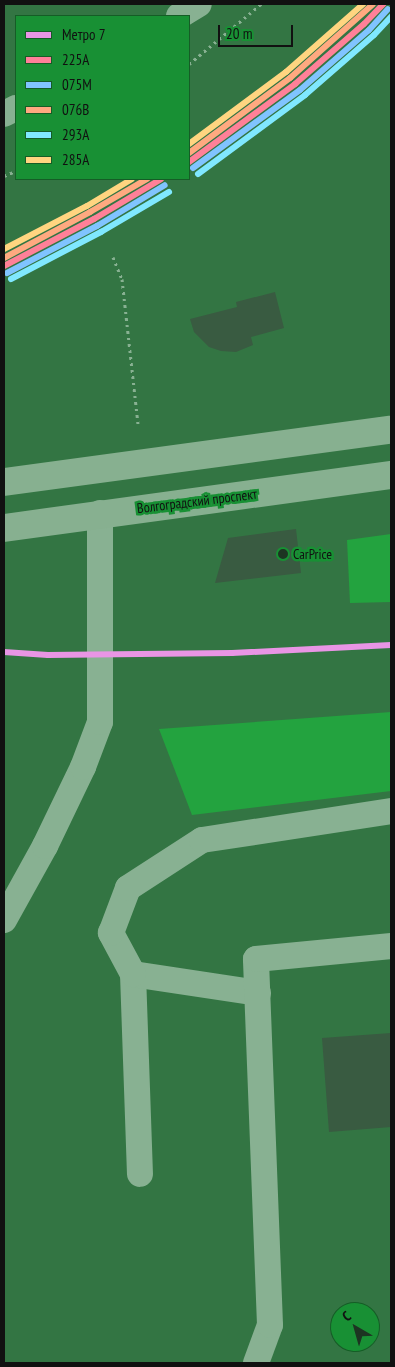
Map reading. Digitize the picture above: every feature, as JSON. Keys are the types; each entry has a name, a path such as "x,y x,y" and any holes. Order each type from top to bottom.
{"main road":[{"path":"4,482 391,430"},
{"name":"Волгоградский проспект","path":"4,528 100,513 391,475"}],"street":[{"path":"180,15 199,4"},
{"path":"4,920 45,846 83,767 100,722 102,592 100,513"},
{"path":"140,1174 132,974 111,933 128,888 202,840 391,810"},
{"path":"256,1363 270,1324 256,959 391,946"},
{"path":"132,974 258,993"}],"path":[{"path":"190,63 261,4"},
{"path":"113,257 122,279 138,424"}],"green space":[{"path":"391,534 391,602 350,603 347,540"},
{"path":"391,712 391,791 192,815 159,729"}],"building":[{"path":"275,292 284,328 251,337 253,345 236,352 221,351 209,347 194,332 190,319 237,307 236,302"},
{"path":"296,529 301,573 215,583 228,538"},
{"path":"391,1033 391,1127 329,1132 322,1038"}],"metro line":[{"name":"7","path":"4,652 48,655 232,653 391,645"}],"transit line":[{"name":"285А","path":"190,143 286,72 363,4"},
{"name":"076В","path":"190,152 290,78 373,4"},
{"name":"225А","path":"190,161 295,84 364,24 383,4"},
{"name":"075М","path":"193,168 300,90 369,30 388,9"},
{"name":"293А","path":"198,174 305,95 374,35 391,17"},
{"name":"285А","path":"4,249 87,206 130,180"},
{"name":"076В","path":"4,258 145,180"},
{"name":"225А","path":"4,266 94,219 159,180"},
{"name":"075М","path":"7,273 97,226 165,185"},
{"name":"293А","path":"11,279 101,232 169,192"}],"place":[{"name":"CarPrice","path":"283,554"}]}
